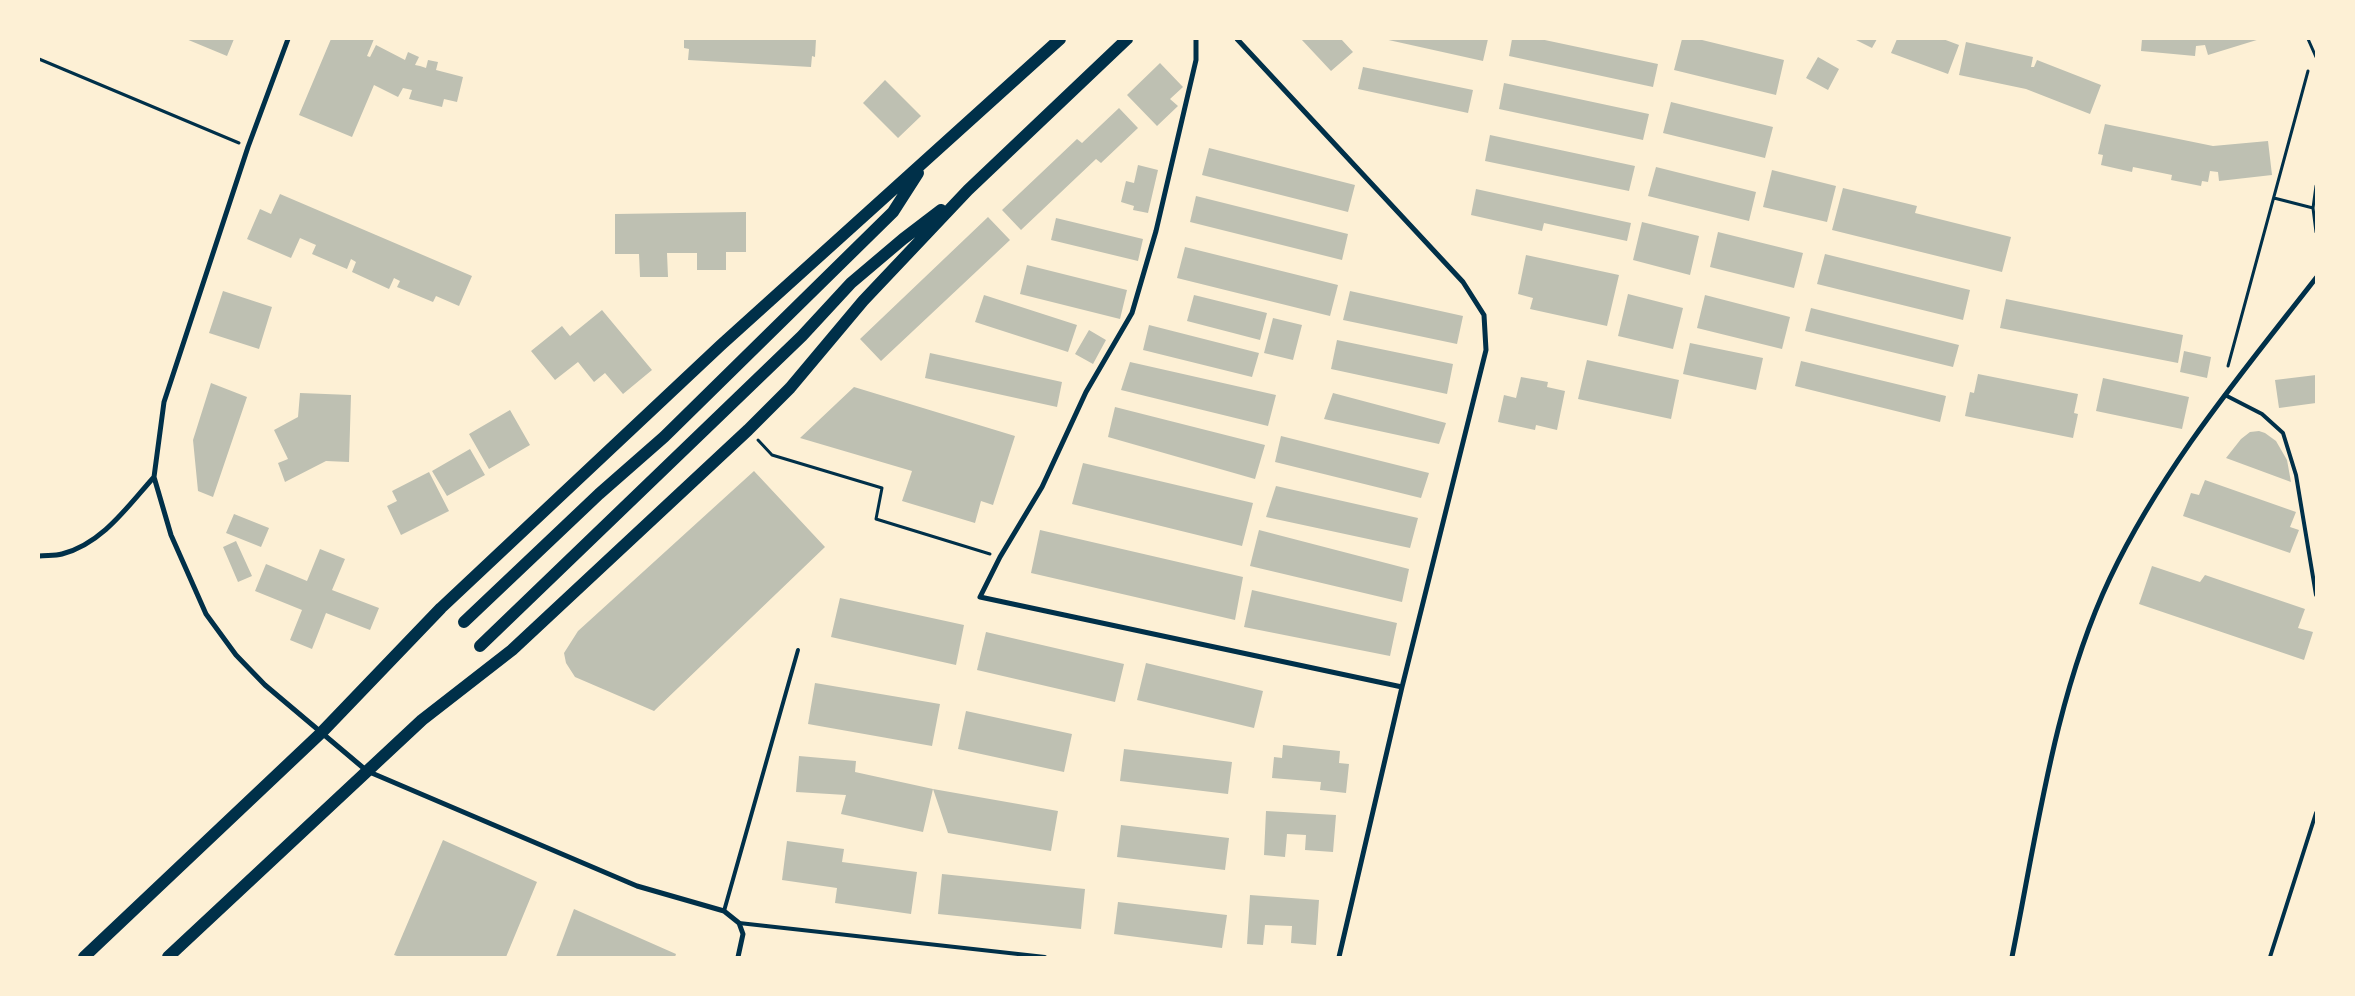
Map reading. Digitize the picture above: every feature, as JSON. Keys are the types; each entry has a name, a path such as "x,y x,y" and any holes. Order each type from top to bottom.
{"main road":[{"path":"84,957 322,732 448,601 721,345 1060,39"},
{"path":"168,957 422,720 512,650 748,430 790,388 862,301 968,190 1127,39"},
{"path":"464,622 598,494 664,437 894,212 924,162"},
{"path":"480,646 802,336 851,283 903,238 968,190"}],"street":[{"path":"288,39 248,147 164,402 154,477 171,535 206,614 236,655 265,685 367,771 638,886 724,911 739,922 743,934 738,957"},
{"path":"1196,39 1196,60 1156,231 1132,313 1086,392 1042,487 1000,557 980,597 1402,687"},
{"path":"1237,39 1463,282 1484,315 1486,350 1402,687 1339,957"},
{"path":"2012,957 2069,688 2086,637 2110,578 2142,519 2176,464 2225,395 2316,278"},
{"path":"39,556 62,554 93,539 108,528 154,477"}],"lane":[{"path":"2225,395 2262,414 2284,433 2296,475 2316,594"},
{"path":"724,911 798,650"},
{"path":"2270,957 2316,813"},
{"path":"739,922 1045,957"}],"path":[{"path":"2308,39 2316,57"},
{"path":"39,59 248,147"},
{"path":"2228,366 2308,71"},
{"path":"2316,186 2313,208 2316,232"},
{"path":"2274,198 2313,208"},
{"path":"748,430 772,455 882,488 876,518 1000,557"}],"building":[{"path":"186,39 234,39 227,56"},
{"path":"331,39 374,39 367,56 370,57 376,45 405,60 408,52 419,57 415,65 426,68 428,60 438,62 436,70 463,77 457,102 444,99 442,107 409,99 412,90 403,88 398,97 374,85 352,137 299,115"},
{"path":"684,39 816,39 815,57 812,56 811,67 688,60 689,49 684,48"},
{"path":"1301,39 1341,39 1353,52 1331,71"},
{"path":"1384,39 1488,39 1483,61"},
{"path":"1512,39 1540,39 1658,64 1653,87 1509,56"},
{"path":"1682,39 1698,39 1784,60 1776,95 1674,70"},
{"path":"1854,39 1877,39 1872,48"},
{"path":"1897,39 1943,39 1959,45 1948,74 1891,53"},
{"path":"2142,39 2260,39 2208,55 2205,45 2196,46 2195,56 2141,51"},
{"path":"1966,42 2033,57 2031,67 2034,67 2037,60 2101,85 2090,114 2026,89 1959,75"},
{"path":"1818,57 1839,69 1828,90 1806,78"},
{"path":"1160,63 1183,87 1170,99 1178,106 1157,126 1127,95"},
{"path":"1363,67 1473,90 1468,113 1358,89"},
{"path":"885,80 921,116 898,138 863,103"},
{"path":"1504,83 1649,114 1643,140 1499,109"},
{"path":"1671,102 1773,127 1765,158 1663,133"},
{"path":"1119,108 1138,128 1101,163 1096,159 1021,230 1002,210 1077,139 1082,143"},
{"path":"2105,124 2213,146 2268,141 2272,175 2219,181 2218,172 2210,171 2208,182 2202,181 2201,186 2171,180 2172,175 2133,167 2132,172 2101,165 2103,155 2098,154"},
{"path":"1490,135 1635,166 1629,191 1485,161"},
{"path":"1209,148 1355,185 1348,212 1202,175"},
{"path":"1138,165 1158,170 1148,213 1133,210 1134,206 1121,202 1126,181 1134,183"},
{"path":"1656,167 1756,192 1749,221 1648,196"},
{"path":"1772,170 1836,186 1827,222 1763,207"},
{"path":"1843,188 1917,206 1915,213 2011,237 2002,272 1832,230"},
{"path":"1476,189 1631,223 1627,241 1544,223 1542,231 1471,215"},
{"path":"280,194 472,276 459,306 436,296 433,302 397,287 400,281 394,278 389,289 352,272 356,262 351,259 347,269 312,254 316,245 300,238 291,258 247,239 260,209 271,214"},
{"path":"1196,196 1348,234 1342,260 1190,222"},
{"path":"746,212 746,252 726,252 726,270 697,270 697,253 667,253 668,277 640,277 639,254 615,254 615,214"},
{"path":"988,217 1010,240 881,361 860,339"},
{"path":"1056,218 1143,239 1138,261 1051,240"},
{"path":"1642,222 1699,236 1690,275 1633,260"},
{"path":"1718,232 1803,253 1794,288 1710,267"},
{"path":"1185,247 1338,285 1330,316 1177,278"},
{"path":"1825,254 1970,290 1963,320 1817,284"},
{"path":"1526,255 1619,275 1607,326 1530,309 1533,298 1518,294"},
{"path":"1027,265 1127,290 1120,319 1020,294"},
{"path":"223,291 272,307 259,349 209,333"},
{"path":"1350,291 1463,316 1457,344 1343,320"},
{"path":"1628,294 1683,308 1673,349 1618,336"},
{"path":"984,295 1077,325 1068,352 975,322"},
{"path":"1194,295 1267,313 1260,340 1187,321"},
{"path":"1705,295 1790,317 1782,349 1697,328"},
{"path":"2006,299 2183,335 2178,363 2000,328"},
{"path":"1811,308 1959,345 1953,367 1805,331"},
{"path":"602,310 652,370 623,394 605,373 594,382 578,362 555,380 531,351 562,326 570,336"},
{"path":"1273,318 1302,325 1293,360 1264,353"},
{"path":"1149,325 1259,353 1252,377 1143,350"},
{"path":"1089,330 1106,340 1093,364 1075,354"},
{"path":"1337,340 1453,364 1447,394 1331,369"},
{"path":"1690,343 1763,358 1756,390 1683,374"},
{"path":"2184,351 2211,357 2207,378 2180,372"},
{"path":"930,353 1062,382 1057,407 925,378"},
{"path":"1587,360 1679,380 1671,419 1578,399"},
{"path":"1801,361 1946,396 1940,422 1795,386"},
{"path":"1130,362 1276,395 1268,426 1121,390"},
{"path":"1978,374 2078,394 2074,413 2078,414 2073,438 1965,416 1970,392 1974,393"},
{"path":"2316,375 2316,403 2279,408 2275,380"},
{"path":"1521,377 1548,382 1547,387 1565,391 1557,430 1536,425 1535,430 1498,422 1504,395 1516,398"},
{"path":"2103,378 2189,397 2182,429 2096,411"},
{"path":"211,383 247,397 213,497 198,491 193,440"},
{"path":"854,387 1015,436 993,505 981,501 975,523 902,501 912,471 800,438"},
{"path":"300,393 351,395 349,462 326,461 285,482 278,463 288,459 274,430 298,417"},
{"path":"1333,393 1446,423 1439,444 1324,419"},
{"path":"1115,407 1265,445 1255,479 1108,437"},
{"path":"510,410 530,445 489,469 469,434"},
{"path":"2259,431 2276,441 2287,460 2291,482 2226,458 2241,439 2250,432"},
{"path":"1281,436 1429,473 1421,498 1275,462"},
{"path":"470,449 485,475 447,496 432,471"},
{"path":"1083,463 1253,503 1242,546 1072,504"},
{"path":"754,471 825,547 654,711 575,677 566,663 564,653 578,631"},
{"path":"429,472 449,511 401,535 387,506 397,501 392,491"},
{"path":"2205,480 2296,512 2290,527 2299,530 2290,553 2183,516 2191,493 2199,495"},
{"path":"1276,486 1418,518 1410,548 1266,517"},
{"path":"234,514 269,528 261,547 226,533"},
{"path":"1040,530 1243,577 1235,620 1031,573"},
{"path":"1259,530 1409,569 1402,602 1250,566"},
{"path":"236,541 252,576 238,582 223,547"},
{"path":"320,549 345,559 332,590 379,608 370,630 326,613 312,649 290,640 302,610 255,591 266,564 307,581"},
{"path":"2152,566 2200,582 2205,575 2305,609 2298,628 2313,632 2304,660 2139,604"},
{"path":"1252,590 1397,623 1390,656 1244,627"},
{"path":"840,598 964,625 956,665 831,637"},
{"path":"986,632 1124,664 1115,702 977,670"},
{"path":"1146,663 1263,691 1254,728 1137,700"},
{"path":"815,683 940,704 932,746 808,724"},
{"path":"966,711 1072,734 1064,772 958,749"},
{"path":"1283,745 1340,751 1339,763 1349,764 1346,793 1320,790 1321,782 1272,778 1274,757 1282,758"},
{"path":"1124,749 1232,762 1228,794 1120,781"},
{"path":"799,756 856,761 855,772 933,789 923,832 841,814 846,795 796,792"},
{"path":"933,789 1058,811 1051,851 948,833"},
{"path":"1266,811 1336,815 1333,852 1305,850 1306,835 1287,834 1285,857 1264,855"},
{"path":"1121,825 1229,838 1225,870 1117,857"},
{"path":"443,840 537,882 506,957 400,957 394,955"},
{"path":"787,841 844,849 842,862 917,872 911,914 835,903 837,888 782,880"},
{"path":"942,874 1085,889 1081,929 938,914"},
{"path":"1250,895 1319,900 1316,945 1291,943 1292,926 1265,925 1263,945 1247,944"},
{"path":"1118,902 1227,915 1222,948 1114,934"},
{"path":"574,909 676,954 675,957 556,957"}]}
